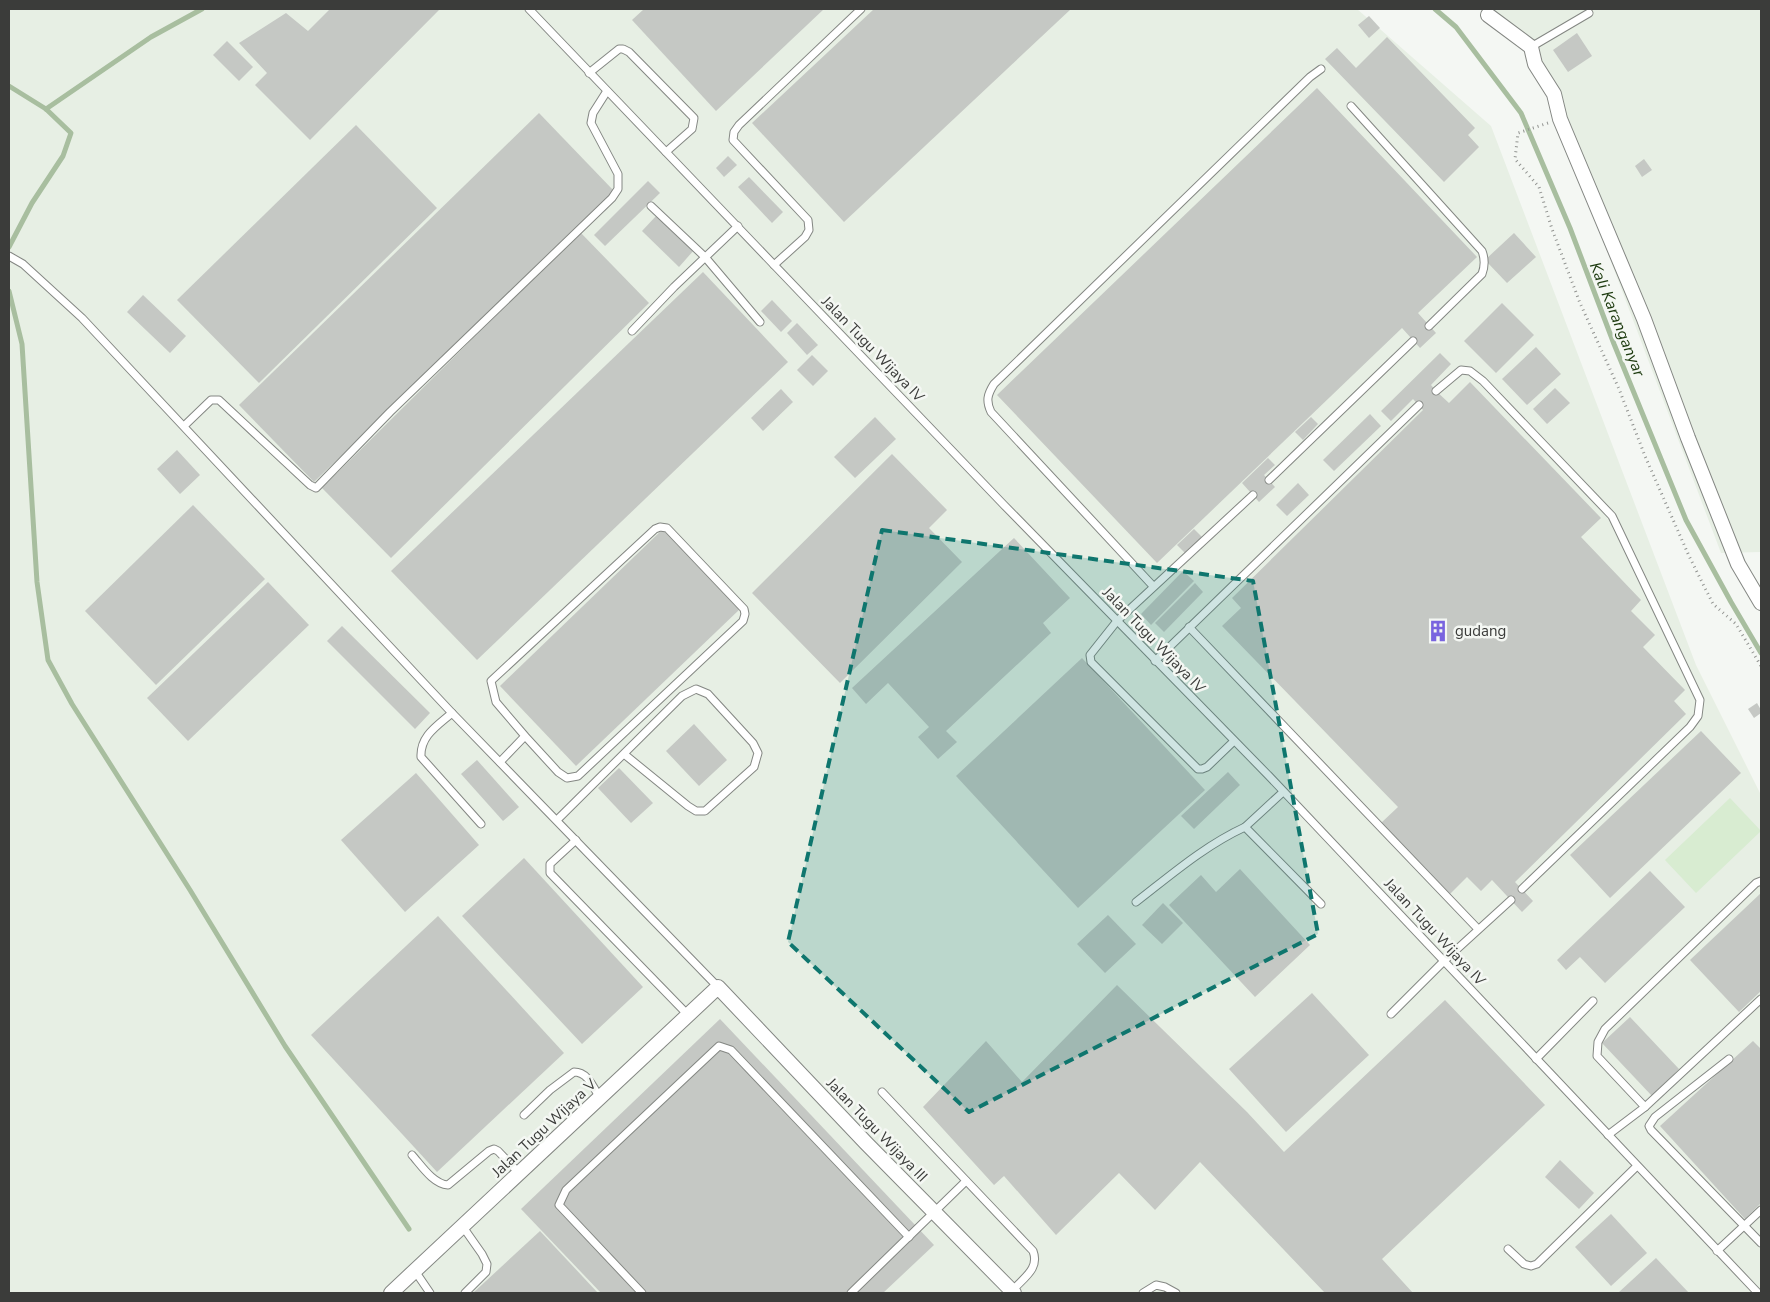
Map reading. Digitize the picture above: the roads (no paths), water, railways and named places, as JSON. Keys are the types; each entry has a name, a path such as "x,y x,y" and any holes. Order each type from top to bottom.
{"street":[{"path":"1488,15 1531,47 1535,64 1554,94 1560,120 1644,319 1688,438 1736,557 1761,603"},
{"name":"Jalan Tugu Wijaya V","path":"392,1293 718,987"},
{"name":"Jalan Tugu Wijaya III","path":"718,987 1013,1292"}],"lane":[{"name":"Jalan Tugu Wijaya IV","path":"529,9 1283,792 1758,1293"},
{"path":"774,265 805,237 809,230 808,220 733,140 734,132 739,125 861,9"},
{"path":"1531,47 1589,12"},
{"path":"589,73 618,49 624,49 694,118 692,129 666,152"},
{"path":"1153,586 991,412 987,403 988,393 1008,370 1310,77 1321,69"},
{"path":"184,426 211,400 218,400 310,485 316,488 390,412 612,198 618,189 618,174 590,118 607,91"},
{"path":"1351,106 1482,251 1485,263 1482,274 1429,326"},
{"path":"651,206 705,257 760,322"},
{"path":"632,331 738,226"},
{"path":"9,256 23,264 82,318 452,714 718,987"},
{"path":"1269,480 1413,340"},
{"path":"1436,391 1461,370 1470,371 1483,381 1612,516 1700,700 1698,716 1690,727 1522,889"},
{"path":"1155,661 1419,406"},
{"path":"1234,741 1207,767 1202,770 1198,769 1091,662 1090,655 1117,621 1253,495"},
{"path":"660,527 667,528 744,609 743,621 578,776 567,778 558,772 525,736 496,702 491,681 655,529 660,527"},
{"path":"1189,627 1478,929"},
{"path":"557,820 682,696 696,689 708,694 753,742 758,753 754,767 705,811 696,811 688,806 624,754"},
{"path":"452,714 427,735 421,747 421,757 481,824"},
{"path":"500,762 525,736"},
{"path":"1136,902 1201,851 1245,827 1283,792"},
{"path":"1245,827 1321,904"},
{"path":"576,840 550,864 550,873 688,1015"},
{"path":"1645,1108 1597,1056 1598,1042 1605,1029 1756,883 1761,881"},
{"path":"1391,1014 1444,961 1511,900"},
{"path":"1608,1134 1645,1108 1761,999"},
{"path":"1536,1059 1593,1001"},
{"path":"642,1293 560,1205 566,1190 719,1046 731,1050 909,1237"},
{"path":"1729,1059 1655,1117 1650,1122 1650,1126 1651,1130 1761,1243"},
{"path":"524,1115 550,1090 574,1072 580,1072 588,1077 600,1098"},
{"path":"882,1092 1033,1251 1035,1266 1013,1292"},
{"path":"412,1154 436,1181 442,1185 448,1185 489,1151 494,1149 519,1173"},
{"path":"1508,1249 1524,1264 1531,1266 1537,1264 1637,1166"},
{"path":"851,1293 966,1181"},
{"path":"1717,1251 1761,1210"},
{"path":"463,1228 488,1264 486,1272 465,1293"},
{"path":"415,1271 430,1293"},
{"path":"1143,1293 1156,1285 1176,1293"}],"waterway":[{"path":"46,109 151,37 202,9"},
{"name":"Kali Karanganyar","path":"1435,9 1456,27 1521,113 1570,228 1614,344 1686,520 1761,653"},
{"path":"9,86 46,109 71,133 63,156 32,203 9,247"},
{"path":"9,291 22,344 37,582 48,660 72,704 190,890 285,1046 409,1229"}],"place":[{"name":"gudang","path":"1438,631"}]}
